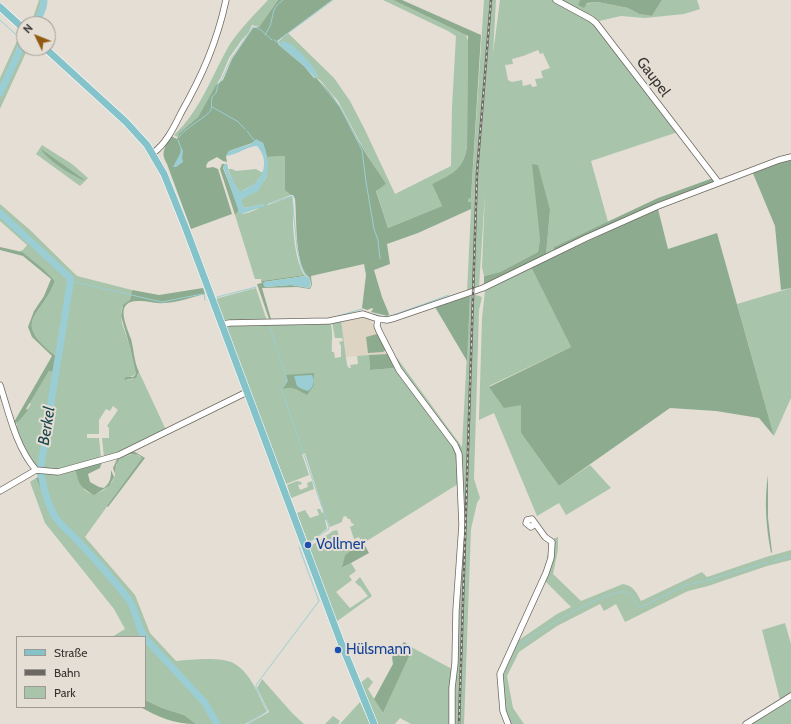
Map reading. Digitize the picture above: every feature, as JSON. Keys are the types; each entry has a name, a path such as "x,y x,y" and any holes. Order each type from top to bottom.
{"main road":[{"path":"0,7 16,22"},
{"path":"54,56 126,122 140,137 153,153 168,183 348,660 374,724"}],"street":[{"path":"153,153 170,134 204,72 219,33 226,0"},
{"name":"Gaupel","path":"556,0 596,23 718,182"},
{"path":"222,325 229,323 329,321 363,314 378,319 387,320 395,318 482,288 658,206 718,182 778,160 791,157"},
{"path":"378,319 377,326 398,370 458,449 462,511 456,610 455,663 452,688 452,724"},
{"path":"0,385 20,445 31,465 37,470 58,472 119,455 247,392"},
{"path":"0,491 37,470"},
{"path":"508,724 503,711 500,674 546,573 551,558 552,542 545,537 535,524"},
{"path":"746,724 791,696"}],"shaded area":[{"path":"362,316 370,318 388,354 346,357 341,320"}],"green space":[{"path":"39,0 42,0 41,8 37,16 34,16"},
{"path":"268,0 278,0 259,27 252,25 249,32 229,58 221,77 198,117 177,137 174,135 192,115 230,44 243,27"},
{"path":"278,0 332,0 277,41 279,45 304,66 314,78 324,85 336,100 362,147 386,184 376,191 388,228 442,206 432,184 451,174 460,166 467,146 468,36 393,0 402,0 481,35 471,198 469,198 468,202 471,202 471,209 418,233 387,244 390,264 374,270 389,314 388,316 371,312 373,309 372,308 367,310 362,308 366,275 364,264 311,276 312,285 310,289 297,287 262,288 271,319 269,319 257,284 262,283 261,281 304,275 305,276 264,282 265,287 291,285 309,288 311,286 310,278 305,273 299,254 295,199 293,195 285,190 285,156 267,157 263,143 258,141 229,151 226,156 227,162 217,157 208,162 206,166 207,168 213,167 218,169 232,214 191,229 165,160 164,150 171,136 177,139 179,134 198,117 216,85 223,80 232,59 253,28 259,27"},
{"path":"383,0 393,0 466,35 468,41 467,146 463,161 451,174 432,184 442,206 388,228 376,190 385,184 363,148 338,101 320,80 316,78 318,76 313,68 278,42 288,33 334,78 350,101 395,194 451,166 452,107 456,36"},
{"path":"484,0 496,0 493,54 500,0 552,0 591,21 678,132 591,161 608,222 554,247 554,252 546,255 550,210 540,239 538,252 500,272 484,276 482,267 485,193 479,287 467,292 471,209 468,203 469,198 471,198","holes":["538,50 540,54 543,53 550,68 541,71 543,78 535,79 537,86 532,87 531,84 523,86 522,80 512,82 508,80 505,65 513,64 512,59"]},
{"path":"561,0 580,0 578,5 598,2 628,8 639,14 652,16 662,0 697,0 700,9 684,14 645,18 621,16 599,21"},
{"path":"580,0 662,0 652,16 639,14 628,8 598,2 587,3 584,8 578,5"},
{"path":"16,43 16,50 0,87 0,78"},
{"path":"18,56 24,56 0,109 0,95"},
{"path":"42,145 72,164 88,178 80,186 36,154"},
{"path":"41,149 86,181 61,168"},
{"path":"285,156 285,173 291,195 267,204 268,205 292,196 295,244 299,264 304,275 261,281 261,279 255,279 235,215 239,210 243,214 252,212 264,204 244,208 242,199 264,181 267,176 267,157"},
{"path":"791,158 791,288 781,290 775,226 752,171"},
{"path":"222,164 225,164 223,168 238,206 239,210 235,215 220,169"},
{"path":"532,164 538,165 550,210 546,255 484,285 484,276 500,272 538,252 540,239"},
{"path":"228,169 236,171 256,169 264,172 255,184 240,192 234,184"},
{"path":"713,178 715,181 554,252 554,247 658,198"},
{"path":"0,204 30,230 77,276 132,290 130,300 122,307 121,316 136,374 125,380 133,379 139,372 166,430 120,453 104,457 102,438 109,438 109,428 107,426 118,410 113,406 110,411 106,409 99,420 99,434 87,434 87,438 99,438 101,458 58,470 43,469 71,280 60,267 0,212"},
{"path":"658,209 668,249 717,233 774,436 759,418 716,411 670,408 559,486 521,433 521,405 504,408 489,387 571,347 531,267"},
{"path":"0,214 69,279 40,468 35,465 25,451 16,429 17,424 14,422 18,422 31,404 29,403 49,371 54,372 56,356 42,344 35,334 32,326 33,319 49,294 55,281 20,251 27,245 0,221"},
{"path":"0,247 22,252 55,281 49,294 33,319 32,326 35,334 42,344 56,356 54,372 49,371 26,409 28,410 18,422 14,422 52,356 32,337 28,327 34,311 44,296 51,279 23,256 0,250"},
{"path":"531,267 571,347 489,386 521,405 521,433 559,486 590,465 611,488 566,515 559,503 537,516 494,413 479,420 482,318 485,291"},
{"path":"203,288 205,294 179,301 154,303 132,301 127,304 124,308 125,320 139,372 136,378 124,380 126,377 133,377 136,374 121,316 123,305 130,300 132,290 159,295"},
{"path":"256,288 267,321 223,322 215,299"},
{"path":"791,288 791,398 774,436 737,304"},
{"path":"476,295 482,297 479,310 474,479 480,498 477,503 471,529 464,724 454,724 463,511 460,449 395,360 397,358 462,447 470,296"},
{"path":"470,296 467,361 435,307"},
{"path":"341,320 347,365 349,368 351,368 350,365 358,364 357,356 369,355 370,370 395,368 455,450 457,457 458,484 362,544 359,537 354,539 350,527 354,525 346,516 343,517 342,522 330,527 327,520 325,520 327,529 308,543 297,513 305,510 310,518 319,515 317,509 320,509 322,513 324,512 305,453 302,454 309,475 286,484 224,325 330,322 332,352 334,352 335,358 341,357 341,346 339,342 343,341 342,338 335,338 332,322"},
{"path":"377,334 386,350 383,352 368,353 366,337"},
{"path":"388,354 395,368 370,370 369,355"},
{"path":"314,373 314,385 307,395 293,388 283,389 288,381 286,375"},
{"path":"135,452 145,458 108,507 107,506 142,458 134,454 120,458 116,465 115,474 113,468 118,457"},
{"path":"136,454 142,458 85,537 135,595 150,633 176,661 214,659 235,664 241,668 250,679 266,710 266,712 245,724 217,724 205,703 146,637 139,623 132,602 80,541 60,522 55,515 44,484 42,473 75,469 79,481 84,489 90,493 95,493 104,490 111,483 115,475 116,464 120,458"},
{"path":"102,462 100,468 88,474 90,482 104,488 110,479 111,470 114,477 109,486 94,495 85,490 81,485 75,469"},
{"path":"39,472 42,485 55,517 130,602 143,636 114,636 125,629 114,609 45,523 30,482 36,478 53,518 37,473"},
{"path":"768,475 768,518 771,553 766,514"},
{"path":"39,477 48,505 36,478"},
{"path":"297,481 301,482 302,484 298,485 300,490 308,487 307,483 312,481 314,489 291,498 287,485"},
{"path":"337,530 341,543 351,541 354,549 345,555 343,568 351,563 356,571 349,576 352,580 336,592 350,608 368,596 355,582 360,577 372,596 336,622 309,547 333,531"},
{"path":"558,537 558,549 553,574 581,601 623,584 632,588 641,601 702,572 707,577 791,550 791,560 688,591 625,622 616,604 604,611 600,604 557,626 519,652 507,676 513,708 524,724 508,724 504,713 503,676 519,640 557,614 571,607 542,578 546,566 550,540"},
{"path":"363,542 369,553 342,568 345,555"},
{"path":"785,623 791,644 791,693 780,700 762,630"},
{"path":"146,640 183,683 204,704 216,724 196,724 184,715 162,708 146,700"},
{"path":"404,642 413,648 383,713 374,699 393,664 392,657"},
{"path":"413,648 452,669 451,724 411,724 400,718 395,724 377,724 359,684 368,677 373,682 368,689 383,713"},
{"path":"262,679 293,714 304,724 248,724 269,712 257,688"},
{"path":"791,697 791,724 747,724"},
{"path":"146,700 162,708 184,715 196,724 180,723 142,708 146,708"},
{"path":"360,702 370,724 340,724"},
{"path":"333,716 340,721 338,724 325,724"}],"water":[{"path":"284,41 292,45 312,65 318,76 316,78 279,45"},
{"path":"256,139 263,143 266,152 268,163 267,176 258,191 242,199 242,204 244,208 264,204 265,206 241,214 223,166 227,163 229,173 239,191 245,190 254,184 261,175 264,163 261,151 257,146 249,147 226,156 229,151 251,144"},
{"path":"181,147 183,151 183,162 176,167 173,167 180,154"},
{"path":"305,276 310,278 310,288 291,285 265,287 263,284 264,282"},
{"path":"312,375 314,379 313,384 308,391 297,386 294,376"}],"waterway":[{"name":"Berkel","path":"39,16 44,0"},
{"path":"265,35 271,24 275,8 283,0"},
{"path":"276,42 333,0"},
{"path":"0,20 16,35"},
{"path":"179,137 209,113 211,110 212,97 216,93 218,85 231,59 253,27 261,30 272,40"},
{"path":"274,40 281,44"},
{"name":"Berkel","path":"0,93 17,56"},
{"path":"319,81 340,107 362,150 366,182 374,229 378,240 380,259"},
{"path":"212,107 237,121 245,129"},
{"path":"247,131 254,140"},
{"path":"178,140 181,148"},
{"path":"267,204 292,196 297,248 301,266 306,276"},
{"name":"Berkel","path":"0,213 70,278 41,465 43,485 47,500 58,521 117,584 132,604 144,636"},
{"path":"70,281 162,302 202,294 204,294 205,300"},
{"path":"217,297 256,287"},
{"path":"374,314 388,317 449,295"},
{"path":"331,318 362,309"},
{"path":"269,324 287,380 283,386"},
{"path":"282,389 329,527 328,530 308,543"},
{"path":"247,724 267,710 256,688 256,685 319,601 299,547"},
{"path":"773,561 791,556"},
{"path":"515,649 552,624 588,604 617,592 629,593 639,608 686,585 706,581 768,562"},
{"name":"Berkel","path":"146,639 205,703 217,724"}],"railway":[{"path":"459,724 477,173 491,0"}],"place":[{"name":"Vollmer","path":"308,545"},
{"name":"Hülsmann","path":"338,650"}]}
